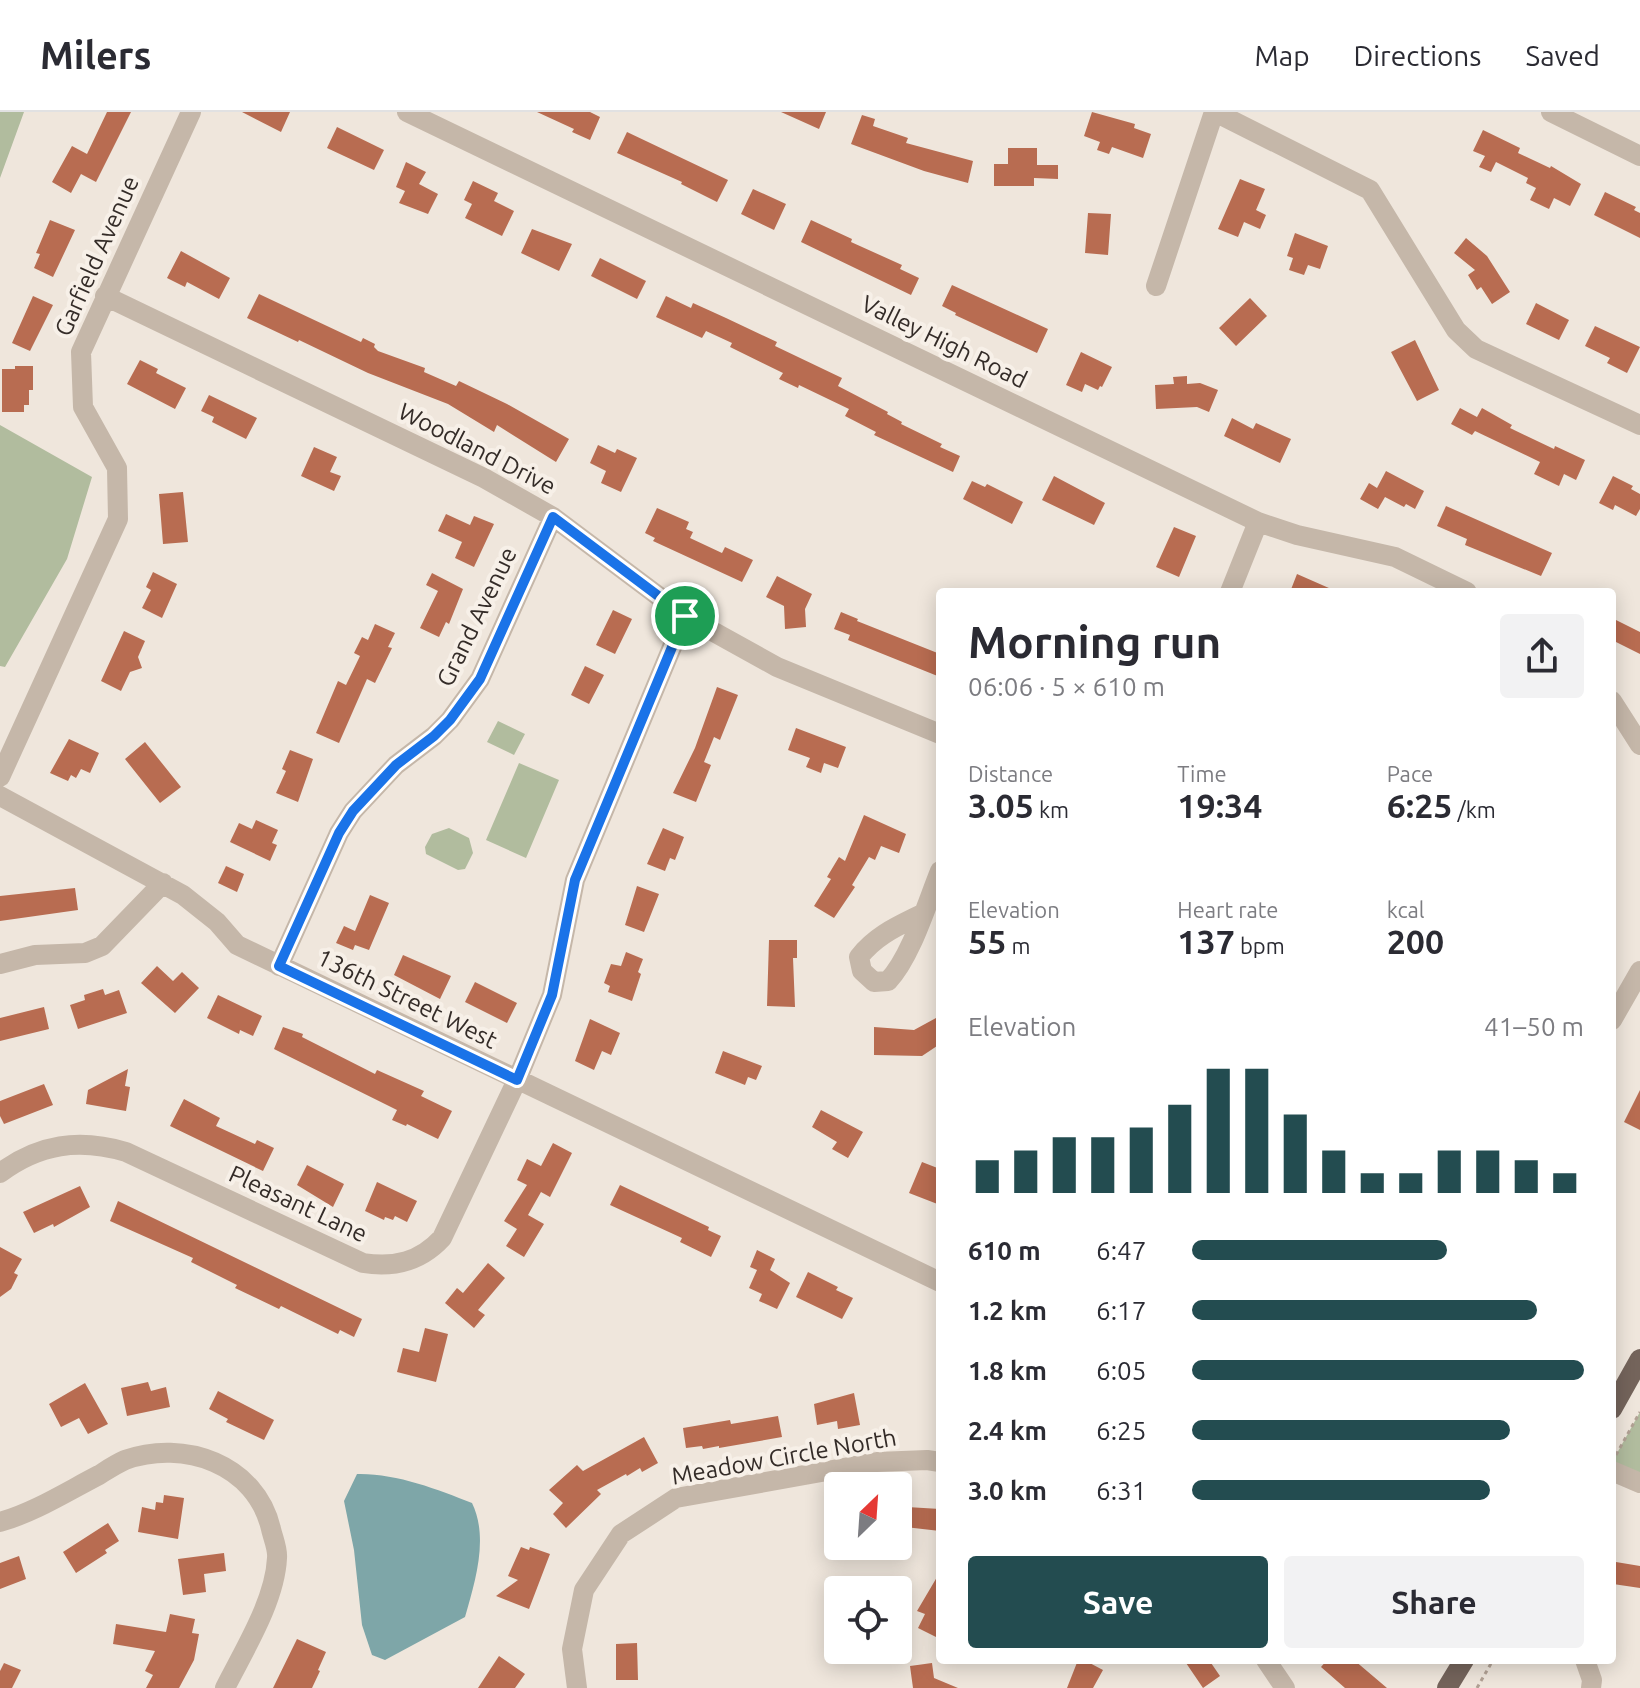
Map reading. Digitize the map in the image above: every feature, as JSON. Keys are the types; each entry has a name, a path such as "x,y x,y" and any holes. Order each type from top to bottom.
{"main road":[{"path":"1616,1402 1640,1359"},
{"path":"1447,1688 1462,1664"}],"street":[{"name":"Garfield Avenue","path":"0,777 118,519 117,468 83,407 81,352 191,112"},
{"name":"Valley High Road","path":"407,112 1258,522 1297,535 1395,557 1459,588"},
{"path":"1156,286 1215,112 1370,190 1456,330 1476,349 1640,425"},
{"path":"1551,112 1640,156"},
{"name":"Woodland Drive","path":"105,296 484,478 553,517 685,616 777,667 936,732"},
{"name":"Grand Avenue","path":"279,966 339,833 353,811 396,765 450,720 480,679 553,517"},
{"path":"1232,588 1258,522"},
{"name":"Pleasant Lane","path":"0,1173 26,1156 49,1147 87,1143 106,1146 126,1152 363,1263 398,1265 426,1253 442,1238 517,1080 552,995 575,880 685,616"},
{"path":"1616,707 1640,745"},
{"name":"136th Street West","path":"0,796 163,883 203,910 237,945 936,1280"},
{"path":"922,914 936,881"},
{"path":"0,964 35,955 85,953 102,946 163,883"},
{"path":"1616,1009 1640,971"},
{"path":"0,1522 24,1515 125,1460 170,1451 200,1455 227,1468 250,1488 267,1513 278,1557 269,1595 225,1688"},
{"name":"Meadow Circle North","path":"577,1688 572,1649 584,1590 621,1534 676,1498 877,1462 936,1461"},
{"path":"1616,1473 1640,1483"},
{"path":"1269,1664 1285,1688"},
{"path":"1586,1664 1592,1680 1591,1688"}],"path":[{"path":"1616,1455 1640,1412"},
{"path":"1477,1688 1491,1664"}],"green space":[{"path":"0,112 24,112 0,178"},
{"path":"0,425 92,477 67,559 5,667 0,666"},
{"path":"498,721 525,734 514,755 487,742"},
{"path":"519,763 559,780 526,858 486,840"},
{"path":"449,828 469,838 473,853 465,869 458,870 426,854 425,847 432,834"},
{"path":"1640,1412 1640,1483 1616,1465 1616,1455"}],"water":[{"path":"357,1474 401,1479 430,1487 472,1503 477,1517 479,1560 465,1617 385,1660 372,1655 362,1625 354,1550 344,1501"}],"building":[{"path":"107,112 131,112 96,182 81,174 71,193 52,182 72,146 87,154"},
{"path":"242,112 290,112 281,132"},
{"path":"537,112 590,112 600,117 590,140"},
{"path":"781,112 826,112 819,129"},
{"path":"1092,112 1135,124 1134,128 1151,134 1143,158 1112,147 1109,154 1097,150 1100,142 1084,136"},
{"path":"862,115 875,119 873,126 908,138 906,143 973,161 968,183 924,171 851,144"},
{"path":"337,127 384,150 374,170 327,148"},
{"path":"1483,130 1520,148 1518,153 1551,166 1581,184 1570,206 1554,198 1549,209 1530,200 1536,188 1526,183 1528,178 1496,162 1491,172 1479,167 1485,156 1473,151"},
{"path":"627,132 728,180 717,202 682,182 617,153"},
{"path":"1008,148 1037,148 1037,165 1058,165 1058,179 1034,178 1034,186 994,186 994,164 1008,164"},
{"path":"406,162 426,172 419,184 438,194 428,214 399,203 405,191 396,187"},
{"path":"1240,179 1265,189 1256,210 1266,215 1260,229 1244,222 1238,237 1218,229"},
{"path":"473,181 498,193 494,201 514,211 502,236 465,218 472,204 464,200"},
{"path":"753,189 786,204 774,230 741,214"},
{"path":"1605,192 1636,207 1634,210 1640,213 1640,238 1594,215"},
{"path":"1088,213 1111,214 1108,255 1085,253"},
{"path":"50,220 75,230 53,277 34,268 40,254 36,253"},
{"path":"811,220 902,265 900,269 919,278 911,295 801,242"},
{"path":"532,229 572,244 559,271 521,253"},
{"path":"1295,233 1328,246 1320,269 1308,265 1304,275 1289,270 1293,258 1287,256"},
{"path":"1466,238 1487,256 1510,292 1492,304 1481,287 1477,290 1468,275 1475,270 1454,253"},
{"path":"181,251 230,278 219,299 187,282 185,287 167,278"},
{"path":"600,258 646,281 637,299 591,276"},
{"path":"952,285 1048,329 1037,353 942,306"},
{"path":"259,294 361,342 363,338 375,344 378,351 425,368 424,372 456,386 459,381 569,439 556,462 497,425 494,432 448,404 298,342 247,318"},
{"path":"33,296 53,305 30,351 12,343"},
{"path":"666,296 691,308 693,303 726,318 842,378 838,386 960,456 953,472 874,435 876,432 845,416 849,409 779,379 783,373 730,347 732,343 706,331 702,338 656,317"},
{"path":"1250,298 1267,316 1236,346 1219,328"},
{"path":"1536,303 1569,320 1559,340 1526,324"},
{"path":"1595,326 1640,347 1627,373 1607,363 1610,358 1585,346"},
{"path":"1415,340 1439,390 1417,401 1391,352"},
{"path":"1081,352 1112,367 1098,390 1085,384 1082,392 1066,385"},
{"path":"140,360 158,369 156,373 186,388 175,409 127,384"},
{"path":"15,366 33,366 33,390 29,390 29,405 24,405 24,412 2,412 2,369 15,369"},
{"path":"1187,376 1187,384 1200,383 1218,390 1209,412 1197,407 1156,409 1155,385 1174,384 1173,377"},
{"path":"209,395 257,418 246,439 212,422 214,417 201,411"},
{"path":"1460,408 1477,417 1482,408 1512,425 1510,428 1585,460 1576,480 1564,474 1559,486 1534,474 1540,462 1475,431 1472,435 1451,424"},
{"path":"1232,418 1253,429 1256,423 1291,439 1280,463 1224,436"},
{"path":"598,445 637,458 621,492 601,483 606,471 590,463"},
{"path":"314,447 337,457 330,472 341,476 334,491 301,476"},
{"path":"1386,471 1424,491 1415,509 1385,497 1378,509 1360,499 1369,483 1377,488"},
{"path":"1054,476 1105,503 1094,525 1042,500"},
{"path":"1613,476 1633,486 1631,489 1640,494 1640,509 1636,516 1615,505 1613,510 1599,503"},
{"path":"972,481 985,487 987,484 1023,502 1012,524 963,499"},
{"path":"183,492 188,542 163,544 159,494"},
{"path":"1446,506 1552,553 1541,576 1465,545 1467,539 1437,526"},
{"path":"657,508 689,522 686,529 693,532 690,538 722,553 725,547 753,560 742,582 653,541 655,538 645,533"},
{"path":"446,514 470,525 474,516 494,524 474,567 455,558 462,542 438,531"},
{"path":"1174,527 1196,536 1179,577 1156,567"},
{"path":"153,572 177,584 162,618 142,608 151,590 146,587"},
{"path":"432,573 463,589 449,624 446,622 439,637 420,628 438,591 426,585"},
{"path":"1297,574 1329,588 1292,588"},
{"path":"777,576 812,594 805,609 806,627 785,629 784,606 766,597"},
{"path":"613,610 632,619 615,654 596,645"},
{"path":"841,612 936,652 936,675 848,640 850,635 834,629"},
{"path":"1616,620 1640,632 1640,654 1616,642"},
{"path":"375,624 395,633 388,647 392,648 375,683 367,679 339,743 316,733 338,681 346,685 360,656 354,653 362,637 368,640"},
{"path":"124,631 145,641 138,657 142,668 130,672 121,691 101,681"},
{"path":"585,666 604,675 589,704 571,695"},
{"path":"717,687 738,695 720,740 714,737 704,762 711,765 696,802 673,793 695,748"},
{"path":"796,728 846,747 838,768 824,763 821,773 806,767 810,758 788,750"},
{"path":"69,739 99,753 90,773 81,769 76,778 71,775 68,781 50,773"},
{"path":"145,742 181,787 160,803 125,759"},
{"path":"290,750 313,759 298,802 276,793 286,771 282,769"},
{"path":"864,815 906,834 899,853 881,846 875,860 869,857 852,885 855,887 834,918 814,906 831,879 827,877 839,857 845,861"},
{"path":"256,820 278,830 272,843 277,845 270,861 230,842 239,823 252,829"},
{"path":"663,828 684,837 675,860 670,858 665,871 647,864"},
{"path":"226,866 244,874 237,892 218,883"},
{"path":"637,886 659,894 644,932 625,925"},
{"path":"75,888 78,910 0,921 0,896"},
{"path":"370,895 389,903 369,950 355,945 353,950 336,943 344,926 355,931"},
{"path":"769,940 797,940 797,958 793,958 795,1007 767,1006"},
{"path":"626,952 643,959 632,1001 608,992 610,986 604,983 611,964 621,966"},
{"path":"403,955 451,976 440,999 394,975"},
{"path":"157,966 173,981 182,972 199,988 175,1013 141,983"},
{"path":"475,982 517,1003 507,1023 465,1002"},
{"path":"103,989 105,995 119,990 127,1013 78,1029 70,1005 85,1000 84,995"},
{"path":"218,995 262,1016 253,1036 240,1030 239,1034 207,1018"},
{"path":"44,1007 49,1029 0,1041 0,1018"},
{"path":"936,1018 936,1047 922,1056 874,1055 874,1027 914,1030"},
{"path":"590,1019 620,1033 611,1055 602,1051 594,1070 575,1061"},
{"path":"283,1027 303,1034 302,1037 375,1074 377,1070 424,1091 421,1096 452,1111 438,1139 392,1120 397,1110 274,1049"},
{"path":"723,1051 762,1066 756,1080 748,1077 745,1085 715,1073"},
{"path":"128,1069 125,1086 130,1087 126,1111 86,1104 88,1090"},
{"path":"44,1084 53,1105 4,1124 0,1116 0,1101"},
{"path":"1640,1090 1640,1130 1624,1122"},
{"path":"184,1099 220,1118 216,1126 255,1144 257,1140 274,1148 263,1171 170,1126"},
{"path":"821,1110 863,1132 848,1158 832,1149 837,1142 812,1127"},
{"path":"553,1143 572,1153 550,1197 541,1192 528,1215 544,1224 524,1257 506,1246 517,1229 504,1221 527,1185 517,1180 527,1159 541,1166"},
{"path":"922,1162 936,1167 936,1203 909,1193"},
{"path":"307,1165 344,1184 333,1207 297,1185"},
{"path":"377,1182 417,1201 407,1222 395,1216 393,1220 385,1217 384,1220 365,1211"},
{"path":"620,1185 709,1227 708,1230 721,1236 711,1257 680,1242 682,1238 610,1205"},
{"path":"80,1186 90,1207 54,1227 53,1224 34,1233 23,1212"},
{"path":"118,1201 362,1319 354,1337 340,1330 338,1334 281,1306 279,1309 191,1262 193,1258 110,1221"},
{"path":"0,1247 22,1259 14,1273 18,1275 11,1289 0,1297"},
{"path":"757,1250 775,1259 770,1270 790,1283 777,1309 759,1301 762,1294 749,1288 757,1270 750,1267"},
{"path":"488,1263 505,1278 478,1310 485,1315 474,1328 445,1303 457,1288 463,1293"},
{"path":"808,1272 853,1298 842,1319 796,1297"},
{"path":"425,1328 448,1334 436,1382 397,1372 403,1348 419,1352"},
{"path":"148,1382 151,1391 166,1387 170,1407 127,1416 121,1388"},
{"path":"85,1383 108,1424 88,1434 79,1418 61,1427 49,1404"},
{"path":"218,1391 274,1420 264,1440 226,1422 228,1419 209,1409"},
{"path":"854,1393 860,1425 838,1429 837,1421 817,1425 814,1404"},
{"path":"778,1416 782,1437 719,1448 686,1448 683,1428"},
{"path":"644,1437 658,1463 642,1472 640,1468 626,1474 597,1490 601,1494 566,1528 553,1514 563,1503 549,1490 577,1465 583,1471"},
{"path":"164,1495 184,1498 178,1539 138,1532 142,1507 155,1510 156,1502 163,1503"},
{"path":"912,1507 936,1509 936,1531 912,1528"},
{"path":"108,1523 119,1541 105,1550 107,1553 76,1573 63,1552"},
{"path":"521,1547 550,1554 529,1609 496,1596 518,1580 508,1576"},
{"path":"224,1553 226,1571 204,1574 206,1592 183,1595 178,1559"},
{"path":"19,1556 26,1579 0,1589 0,1563"},
{"path":"1616,1562 1640,1566 1640,1588 1616,1584"},
{"path":"936,1579 936,1637 918,1628 925,1614 917,1611"},
{"path":"170,1614 195,1619 192,1633 199,1634 194,1660 179,1688 146,1688 153,1675 145,1671 155,1651 113,1644 116,1624 166,1632"},
{"path":"297,1639 326,1652 312,1688 273,1688"},
{"path":"637,1643 638,1680 616,1680 616,1644"},
{"path":"499,1656 525,1674 515,1688 478,1688"},
{"path":"4,1663 21,1670 12,1688 0,1688 0,1671"},
{"path":"932,1663 934,1678 958,1688 913,1688 910,1666"},
{"path":"1076,1664 1092,1664 1103,1670 1093,1688 1067,1688"},
{"path":"1187,1664 1212,1664 1220,1676 1203,1688"},
{"path":"1324,1664 1359,1664 1387,1688 1345,1688 1321,1667"}],"route":[{"path":"553,517 685,616 575,880 552,995 517,1080 279,966 339,833 353,811 396,765 450,720 480,679 553,517"}]}
